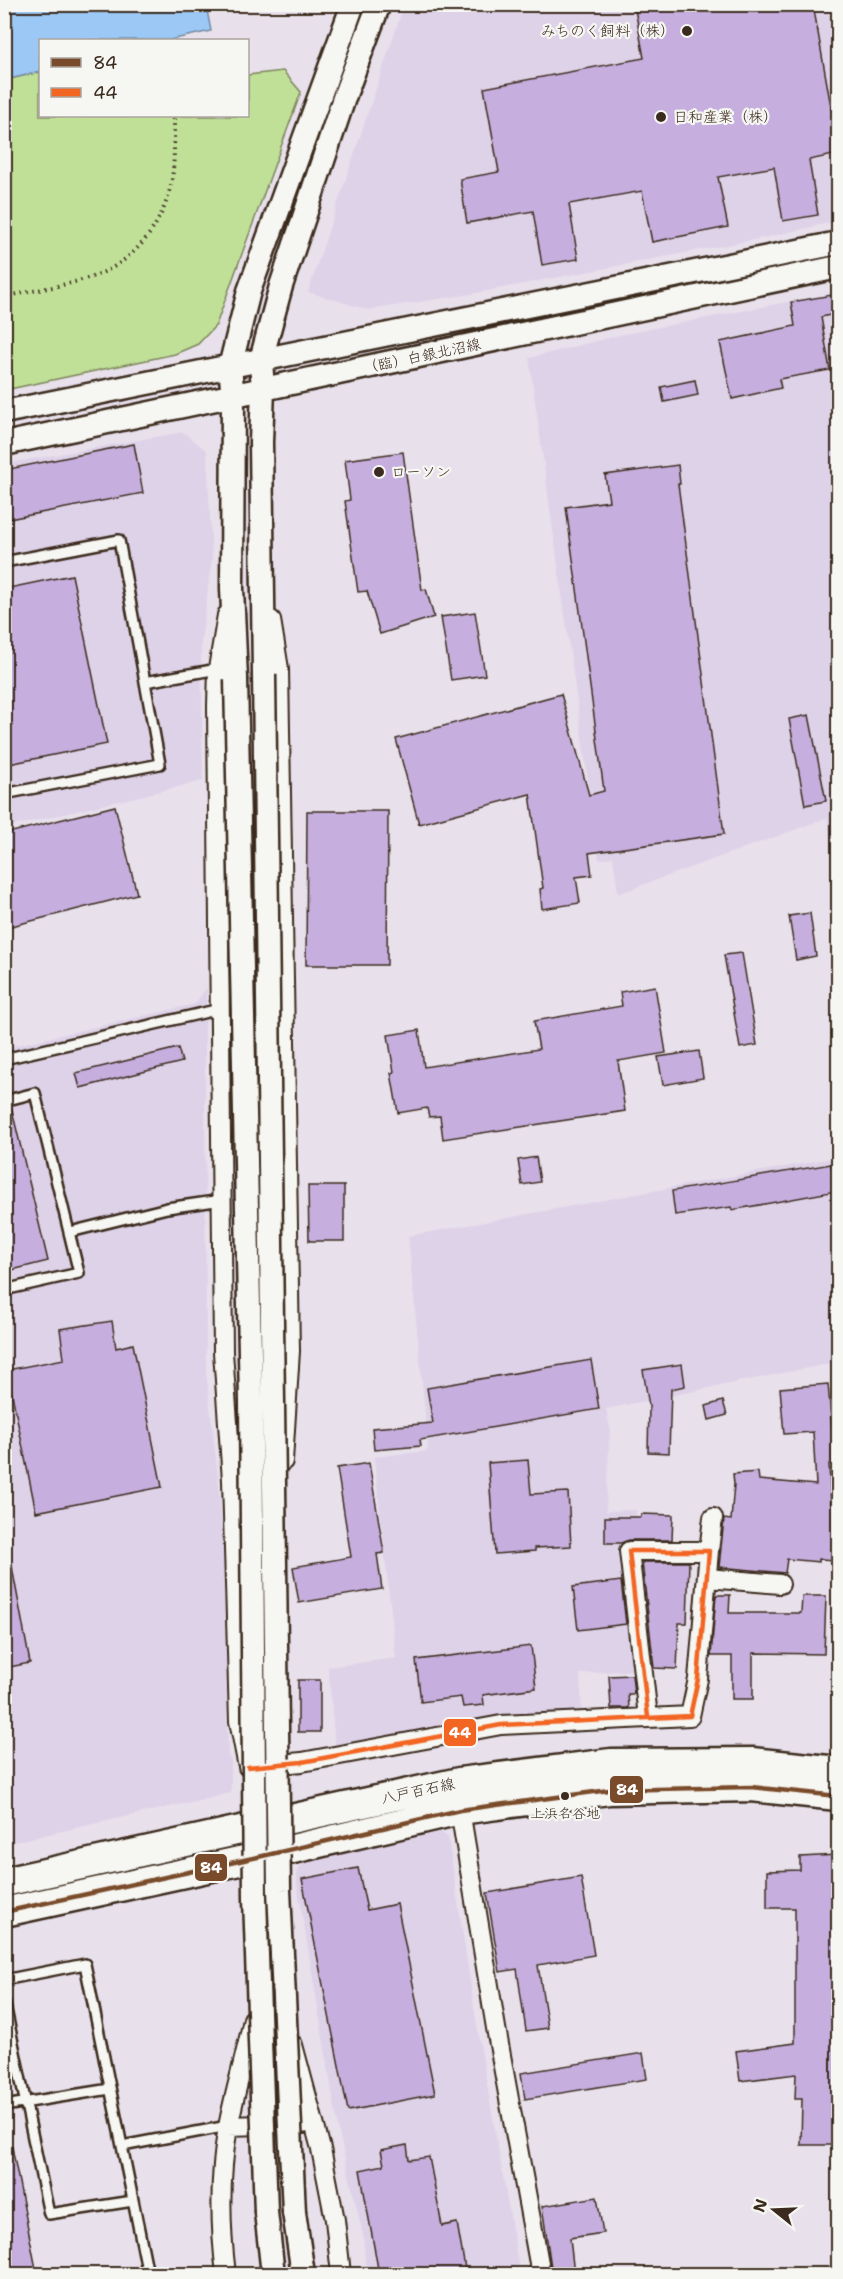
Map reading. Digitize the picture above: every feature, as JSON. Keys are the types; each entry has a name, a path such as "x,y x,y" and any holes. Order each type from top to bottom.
{"main road":[{"name":"八戸百石線","path":"4,1882 459,1782 612,1763 752,1762 838,1771"},
{"name":"八戸百石線","path":"4,1912 460,1810 609,1790 751,1787 838,1796"}],"street":[{"path":"268,1823 248,1767 239,1721 232,1480 223,1352 220,1009 227,674 232,588 233,397 230,367 249,291 353,4"},
{"path":"303,2274 294,2212 279,1890 261,360 281,286 346,92 379,4"},
{"name":"（臨）白銀北沼線","path":"4,412 838,243"},
{"name":"（臨）白銀北沼線","path":"4,444 838,267"},
{"path":"264,586 279,669 290,1351 282,1472 286,1707 283,1765 268,1823 270,1939 292,2041 321,2149 335,2220 341,2274"},
{"path":"227,674 251,1390 255,1898 266,2212 273,2274"},
{"path":"248,1767 283,1765 501,1725 690,1716 698,1679 712,1518"},
{"path":"648,1717 629,1551 709,1551"},
{"path":"706,1578 780,1584"},
{"path":"460,1810 496,2028 542,2274"},
{"path":"226,2274 221,2221 222,2167 228,2127 247,2051 270,1939"},
{"path":"228,2127 314,2124"}],"lane":[{"path":"4,562 119,540 160,764 4,794"},
{"path":"145,682 227,674"},
{"path":"4,1059 220,1009"},
{"path":"4,1101 35,1093 79,1273 4,1290"},
{"path":"70,1232 167,1208 222,1200"},
{"path":"4,1980 85,1964 148,2274"},
{"path":"4,2000 49,2214 133,2201"},
{"path":"4,2106 110,2089"},
{"path":"122,2146 228,2127"}],"path":[{"path":"4,297 93,276 118,265 138,248 161,214 171,184 174,117"}],"shaded area":[{"path":"404,5 838,5 838,221 763,238 471,294 368,310 308,292"},
{"path":"838,292 838,883 827,818 618,894 613,857 599,860 529,358 624,334"},
{"path":"183,432 207,451 212,558 201,644 203,781 5,828 4,464"},
{"path":"207,987 205,1028 206,1371 219,1486 224,1566 228,1756 231,1760 231,1793 5,1844 4,1048 195,1004"},
{"path":"838,1157 838,1362 606,1409 610,1428 606,1511 636,1510 636,1547 619,1548 635,1670 580,1674 582,1715 501,1720 335,1745 328,1667 396,1658 374,1457 427,1451 428,1446 408,1236"},
{"path":"441,1832 448,1837 476,2020 520,2274 366,2274 363,2235 339,2133 297,1874 302,1863"}],"green space":[{"path":"283,71 301,92 216,325 198,344 175,354 5,390 5,80 39,72 39,117 249,117 249,75"}],"water":[{"path":"4,5 206,5 211,31 175,39 39,39 39,72 5,80"}],"building":[{"name":"日和産業（株）","path":"634,4 813,4 838,147 838,154 809,160 818,215 783,221 774,167 718,177 728,227 652,242 642,191 569,204 578,259 542,265 533,211 467,223 460,179 499,172 484,88 644,58"},
{"path":"832,295 835,314 821,317 830,370 779,379 781,388 732,399 720,342 795,326 791,302"},
{"path":"695,380 698,395 664,402 661,387"},
{"path":"134,444 143,493 4,520 4,470"},
{"path":"403,452 422,590 426,589 434,617 380,634 367,591 358,592 345,501 350,500 345,460"},
{"path":"678,465 680,484 678,484 724,834 589,853 592,875 576,877 580,903 542,909 540,889 543,888 530,794 419,824 396,739 561,694 589,795 604,791 566,507 609,501 605,475"},
{"path":"72,575 107,744 4,765 4,589"},
{"path":"475,612 485,675 451,680 441,617"},
{"path":"809,715 826,801 805,805 789,719"},
{"path":"115,806 137,894 4,928 4,834"},
{"path":"307,811 388,811 387,965 306,965"},
{"path":"810,913 816,956 796,960 789,916"},
{"path":"742,953 757,1045 740,1048 724,955"},
{"path":"655,986 666,1053 618,1061 625,1111 443,1139 440,1116 429,1117 427,1108 398,1113 391,1073 394,1072 388,1035 419,1030 424,1067 539,1049 534,1021 622,1006 620,992"},
{"path":"178,1048 182,1062 80,1088 76,1073"},
{"path":"699,1051 703,1078 663,1085 658,1057"},
{"path":"11,1106 48,1261 4,1272 4,1108"},
{"path":"536,1157 540,1182 522,1185 518,1160"},
{"path":"831,1164 836,1191 732,1210 731,1207 675,1215 672,1191"},
{"path":"308,1186 344,1186 344,1241 309,1241"},
{"path":"112,1321 116,1348 133,1344 162,1487 36,1512 7,1370 64,1359 60,1329"},
{"path":"591,1360 599,1409 420,1440 421,1446 374,1450 372,1428 433,1423 427,1388"},
{"path":"682,1364 685,1386 671,1389 669,1453 648,1452 649,1406 643,1370"},
{"path":"828,1384 833,1440 838,1440 838,1464 829,1464 831,1504 838,1504 838,1560 819,1559 819,1562 787,1559 785,1573 719,1567 724,1519 731,1520 733,1474 758,1472 759,1480 816,1485 813,1432 784,1434 780,1388"},
{"path":"723,1401 727,1415 709,1420 706,1406"},
{"path":"528,1460 531,1494 568,1492 571,1546 495,1554 488,1463"},
{"path":"369,1463 384,1553 377,1554 382,1589 299,1603 293,1567 351,1557 337,1468"},
{"path":"641,1514 673,1515 672,1540 629,1540 621,1543 605,1543 605,1517 641,1517"},
{"path":"642,1562 689,1562 687,1623 679,1623 677,1669 654,1668"},
{"path":"4,1567 12,1567 30,1663 4,1668"},
{"path":"621,1581 626,1624 578,1630 573,1587"},
{"path":"716,1595 730,1595 729,1613 801,1613 802,1596 826,1596 824,1654 753,1653 753,1699 732,1699 732,1656 711,1656"},
{"path":"531,1646 536,1688 483,1695 484,1705 463,1707 461,1697 421,1702 416,1660"},
{"path":"632,1675 634,1694 628,1694 629,1708 611,1708 609,1676"},
{"path":"298,1680 320,1680 320,1732 298,1732"},
{"path":"838,1855 838,2145 801,2145 802,2099 795,2099 796,2074 740,2081 736,2051 795,2043 795,1908 767,1908 767,1871 800,1870 800,1857"},
{"path":"358,1868 367,1910 397,1904 435,2094 348,2111 302,1879"},
{"path":"581,1877 594,1955 538,1965 548,2028 526,2031 517,1969 500,1972 487,1893"},
{"path":"643,2053 647,2079 525,2099 521,2073"},
{"path":"407,2145 409,2160 429,2157 442,2226 457,2223 466,2274 379,2274 360,2170 384,2165 381,2150"},
{"path":"4,2147 12,2147 37,2274 4,2274"},
{"path":"597,2197 603,2233 570,2238 574,2274 552,2274 542,2206"}],"transit line":[{"name":"44","path":"248,1767 302,1762 501,1725 690,1716 698,1679 709,1551 629,1551 648,1717"},
{"name":"84","path":"4,1912 460,1810 609,1790 751,1787 838,1796"}],"place":[{"name":"みちのく飼料（株）","path":"687,31"},
{"name":"日和産業（株）","path":"661,117"},
{"name":"ローソン","path":"379,472"},
{"name":"上浜名谷地","path":"565,1796"}]}
